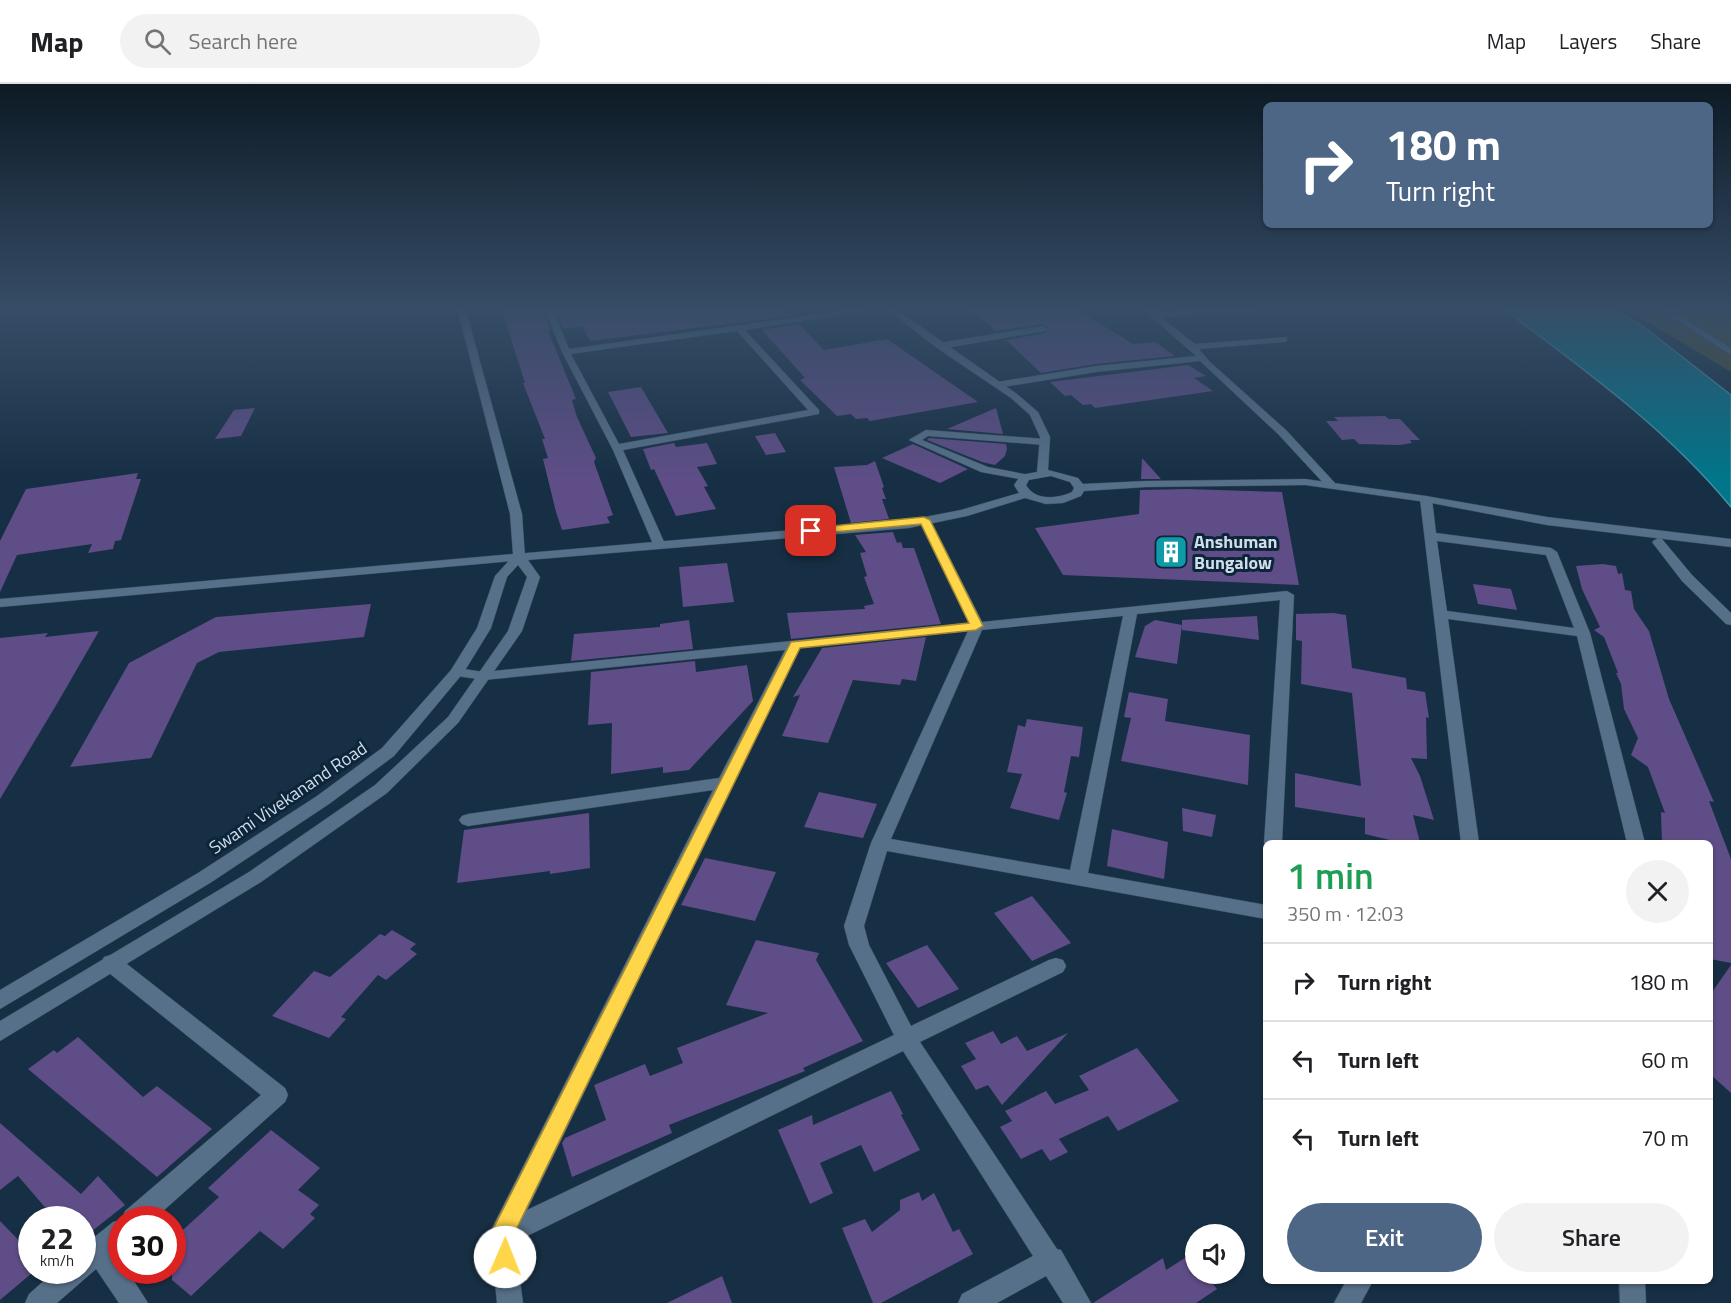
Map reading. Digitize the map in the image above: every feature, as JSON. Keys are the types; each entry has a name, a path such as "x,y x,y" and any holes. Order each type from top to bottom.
{"street":[{"path":"0,1032 255,878 381,789 453,720 515,631 534,577 519,557 516,514 476,364"},
{"path":"572,364 617,448 659,544"},
{"path":"617,448 815,412 771,364"},
{"path":"966,364 1034,414 1046,437 1042,473"},
{"path":"997,385 1096,369 1146,364"},
{"path":"1209,364 1282,432 1331,486"},
{"path":"1045,442 926,433 915,440 978,468 1025,477 1042,473 1066,477 1074,480 1080,488"},
{"path":"1025,477 1020,485 1027,494 1042,500 1059,501 1077,494 1080,488"},
{"path":"1080,488 1305,482 1426,499 1547,522 1731,543"},
{"path":"0,603 924,520 963,513 1027,494"},
{"path":"1426,499 1470,840"},
{"path":"924,520 976,626 880,843 854,926 859,945 906,1038 1052,1259 1078,1303"},
{"path":"1431,536 1551,552 1583,633 1635,840"},
{"path":"1658,542 1687,578 1731,621"},
{"name":"Swami Vivekanand Road","path":"0,1000 204,878 323,800 388,752 457,672 484,628 501,576 519,557"},
{"path":"457,672 484,676 1287,595 1273,840"},
{"path":"1078,878 1131,610"},
{"path":"1441,614 1583,633"},
{"path":"510,1303 502,1235 795,645"},
{"path":"468,820 725,783"},
{"path":"880,843 1263,911"},
{"path":"111,963 277,1095 150,1206"},
{"path":"502,1235 1056,966"},
{"path":"96,1253 108,1243"},
{"path":"971,1303 1052,1259"},
{"path":"96,1264 135,1303"},
{"path":"38,1303 59,1284"},
{"path":"1347,1303 1358,1284"},
{"path":"1632,1284 1633,1303"}],"green space":[{"path":"1718,364 1731,364 1731,372"}],"water":[{"path":"1576,364 1691,364 1731,395 1731,507 1679,451"}],"building":[{"path":"519,364 562,364 576,399 572,400 577,417 596,458 594,462 613,515 607,517 610,523 562,530 543,459 548,458 542,439 545,439 523,383 525,383"},
{"path":"792,364 923,364 978,402 870,421 867,418 856,419 851,414 837,416 800,380 805,378"},
{"path":"1031,364 1097,364 1096,364 1041,373"},
{"path":"1188,365 1206,376 1194,378 1213,391 1095,408 1091,404 1083,405 1071,395 1065,396 1050,382"},
{"path":"641,387 668,433 631,437 608,392"},
{"path":"255,408 241,436 215,439 234,410"},
{"path":"996,408 1003,434 947,429"},
{"path":"1385,416 1389,419 1400,419 1420,440 1410,440 1412,443 1399,445 1359,444 1354,439 1342,440 1326,421 1338,421 1334,417"},
{"path":"775,433 786,452 766,455 755,436"},
{"path":"929,438 1006,444 1007,449 1005,456 995,465 927,440"},
{"path":"674,443 676,447 707,443 717,464 697,467 708,486 704,487 716,509 676,516 654,469 651,470 643,449"},
{"path":"913,444 968,469 940,483 882,458"},
{"path":"1142,458 1161,479 1141,479"},
{"path":"875,461 884,487 882,488 886,499 882,499 889,519 851,523 834,467 867,465"},
{"path":"138,473 136,479 141,479 121,540 115,541 113,549 88,553 92,544 17,555 0,592 0,541 26,489"},
{"name":"Anshuman Bungalow","path":"1140,490 1282,492 1299,585 1063,575 1035,528 1139,514"},
{"path":"893,532 897,543 901,542 903,548 914,548 941,624 791,639 787,613 865,609 864,606 874,604 864,577 867,576 860,553 866,552 855,535"},
{"path":"727,563 734,602 683,607 679,567"},
{"path":"1603,564 1616,566 1618,574 1622,573 1625,590 1631,591 1634,609 1649,631 1669,699 1714,802 1709,801 1731,859 1731,963 1713,960 1713,840 1662,840 1661,812 1665,813 1648,767 1631,755 1638,738 1624,709 1621,684 1616,673 1618,673 1604,637 1594,630 1600,627 1582,589 1576,566"},
{"path":"1473,584 1511,589 1517,610 1478,604"},
{"path":"371,604 364,637 219,652 197,663 151,758 70,767 129,663 216,617"},
{"path":"1296,614 1346,615 1352,668 1406,678 1407,689 1425,692 1429,718 1426,717 1427,759 1411,758 1420,776 1434,820 1413,815 1419,840 1390,840 1365,834 1365,818 1295,807 1295,773 1361,786 1352,693 1301,684 1302,641 1296,640"},
{"path":"1257,616 1259,640 1182,630 1182,620"},
{"path":"689,620 693,649 571,661 574,634 660,627 660,624"},
{"path":"1155,620 1182,625 1177,664 1135,657 1145,626"},
{"path":"99,631 0,799 0,638 48,633 45,637"},
{"path":"926,637 916,681 902,679 900,685 853,680 828,743 782,736 800,695 793,697 822,648"},
{"path":"695,661 696,672 747,665 753,701 689,770 663,773 663,767 611,774 612,723 588,725 591,672"},
{"path":"1129,692 1168,699 1165,721 1250,735 1248,785 1121,761 1131,718 1124,717"},
{"path":"1027,719 1083,727 1079,757 1071,756 1064,792 1067,793 1059,820 1010,808 1022,774 1007,772 1018,725 1025,727"},
{"path":"819,792 877,804 863,838 804,827"},
{"path":"1182,808 1216,815 1212,837 1183,831"},
{"path":"589,813 590,868 457,883 464,830"},
{"path":"1112,829 1168,842 1164,879 1107,866"},
{"path":"705,858 776,872 755,921 681,905"},
{"path":"1032,896 1071,943 1032,961 994,913"},
{"path":"392,930 416,944 410,949 417,954 386,980 378,975 341,1017 346,1019 329,1038 272,1016 314,971 330,977 380,934 385,936"},
{"path":"756,940 819,953 816,960 863,1041 803,1068 805,1071 669,1125 672,1133 572,1177 562,1143 565,1138 606,1120 594,1085 645,1064 650,1076 683,1063 677,1048 768,1013 726,1005"},
{"path":"927,945 959,989 918,1008 886,963"},
{"path":"1731,965 1731,1093 1713,1077 1713,991"},
{"path":"993,1031 1001,1044 1017,1036 1027,1051 1068,1033 1002,1105 988,1085 976,1090 961,1066 976,1059 965,1043"},
{"path":"78,1037 143,1097 157,1086 212,1129 157,1177 28,1069 54,1050 57,1053"},
{"path":"1137,1048 1179,1101 1118,1131 1108,1116 1059,1139 1068,1152 1050,1161 1042,1149 1021,1159 1000,1127 1012,1121 1005,1111 1046,1091 1055,1104 1089,1090 1079,1076"},
{"path":"891,1091 920,1150 874,1172 861,1145 820,1163 833,1193 810,1204 778,1130 812,1115 813,1125"},
{"path":"0,1123 81,1194 98,1176 125,1205 108,1206 108,1218 96,1228 96,1206 44,1206 18,1176 0,1190"},
{"path":"271,1130 320,1168 298,1190 319,1205 310,1214 315,1218 283,1249 260,1231 191,1296 177,1284 186,1284 186,1227 219,1197 208,1188"},
{"path":"919,1192 922,1201 934,1193 953,1232 959,1229 973,1254 881,1303 873,1303 842,1228 865,1219 872,1232 900,1210 900,1200"},
{"path":"0,1221 18,1240 19,1284 0,1300"},
{"path":"1163,1258 1166,1270 1185,1258 1185,1284 1213,1284 1217,1289 1196,1303 1093,1303"},
{"path":"722,1276 732,1303 667,1303"}],"place":[{"name":"Anshuman Bungalow","path":"1171,552"}],"route":[{"path":"505,1257 502,1235 795,645 976,626 924,520 909,524 811,531"}]}
